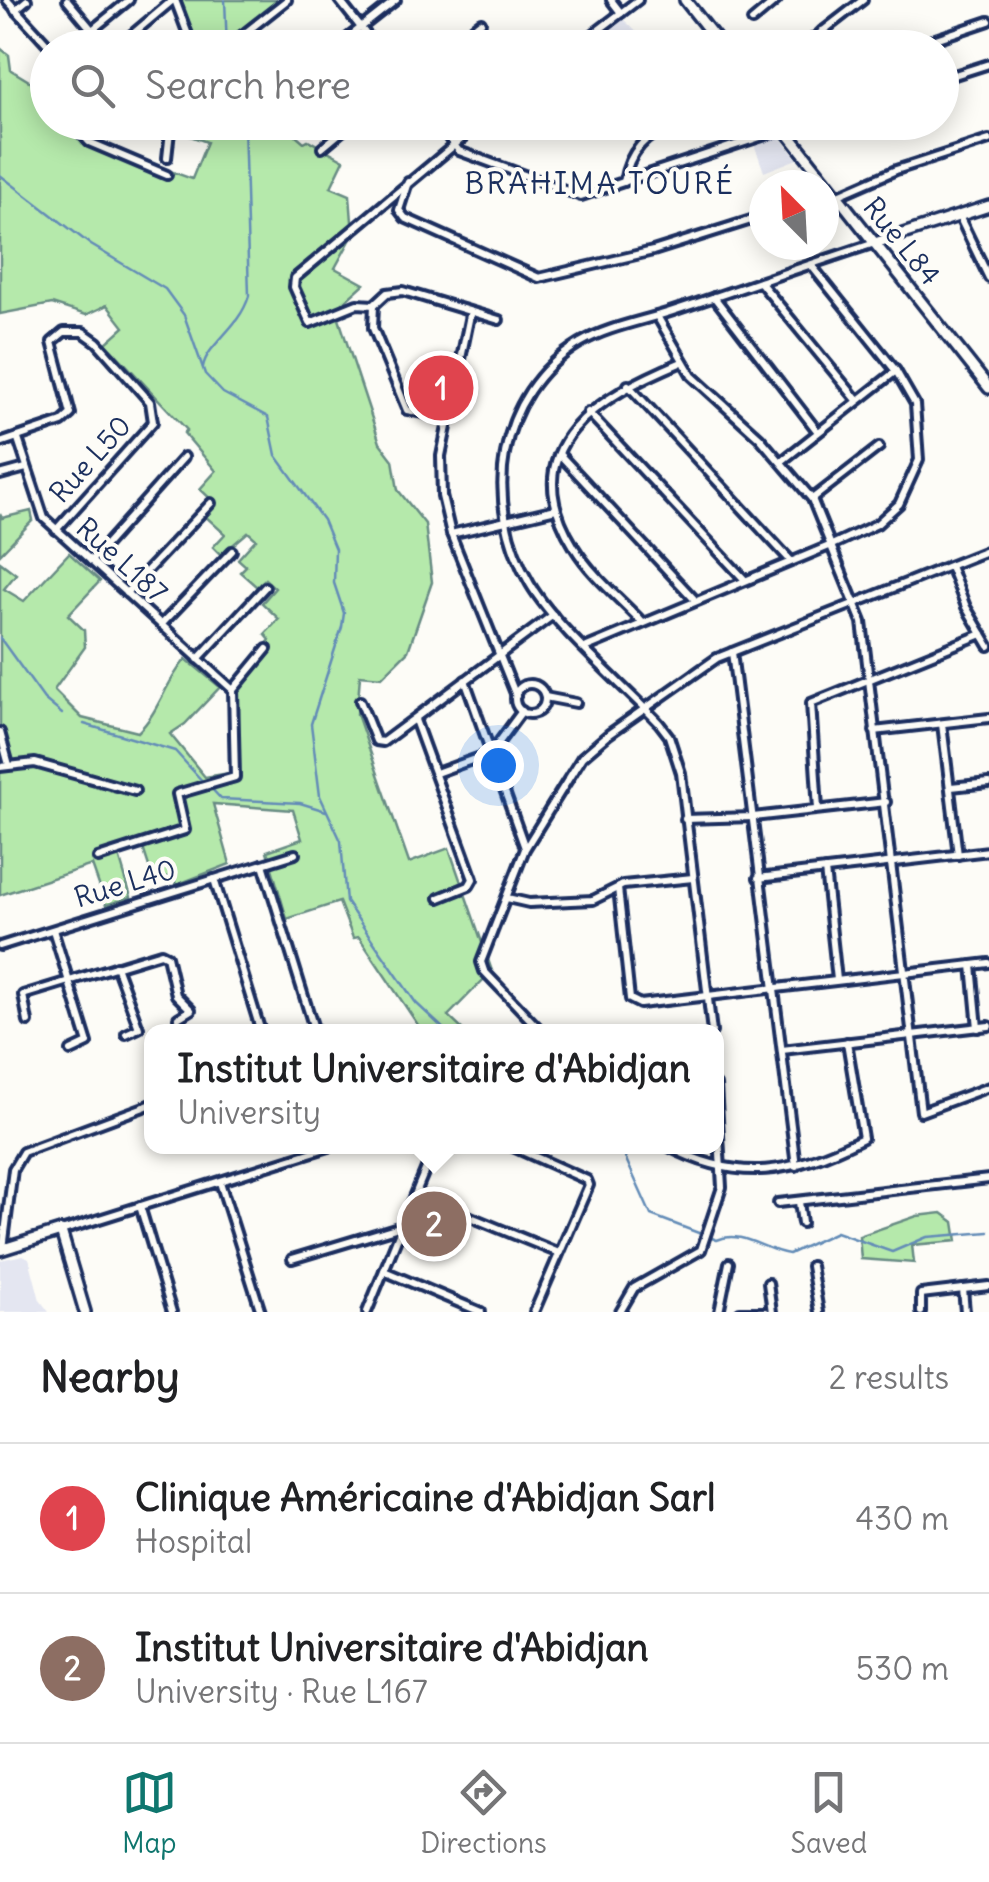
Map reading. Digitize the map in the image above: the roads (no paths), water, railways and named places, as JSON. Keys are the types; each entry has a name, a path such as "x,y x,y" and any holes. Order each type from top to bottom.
{"street":[{"path":"7,0 34,30"},
{"path":"16,10 27,0"},
{"path":"67,0 92,30 124,2"},
{"path":"138,30 174,0 186,30"},
{"path":"249,30 286,0"},
{"path":"339,0 361,28"},
{"path":"358,30 396,0"},
{"path":"611,0 622,13"},
{"path":"599,30 638,0"},
{"path":"688,0 712,30"},
{"path":"752,21 777,0"},
{"path":"823,30 863,0"},
{"path":"959,31 989,21"},
{"path":"472,30 482,22"},
{"path":"959,74 989,64"},
{"path":"87,140 167,175"},
{"path":"166,158 168,140"},
{"path":"322,148 332,140"},
{"path":"450,140 460,152 574,196 596,194 743,140"},
{"path":"374,305 357,304 310,323 294,287 295,278 460,140"},
{"path":"624,182 634,150 643,140"},
{"name":"Rue L84","path":"795,140 816,170"},
{"path":"839,193 989,140"},
{"path":"408,182 399,210 405,218 539,278 653,251 749,221"},
{"name":"Rue L84","path":"839,202 989,378"},
{"path":"711,1024 681,774 672,744 644,707 553,616 522,568 505,520 500,474 505,447 520,406 533,386 581,342 989,206"},
{"path":"959,216 989,278"},
{"name":"Rue L84","path":"876,242 989,388"},
{"path":"587,647 694,599 834,544 888,516 913,476 919,460 919,421 896,372 811,266"},
{"path":"760,282 857,400"},
{"path":"448,418 406,408 373,328 374,305 387,293 403,290 470,315 499,320"},
{"path":"714,298 818,432"},
{"path":"470,315 448,418 441,475 451,534 522,712"},
{"path":"658,316 682,362 702,388 782,461 812,499 834,544 855,604 870,679 886,802 921,1112 989,1087"},
{"name":"Rue L50","path":"0,444 62,422 71,414 52,342 64,332 90,336 154,409 148,429 56,530"},
{"path":"642,622 576,550 556,510 560,456 569,435 588,412 628,385 682,362"},
{"path":"782,461 896,372"},
{"path":"628,385 791,561"},
{"path":"588,412 745,579"},
{"name":"Rue L187","path":"18,439 41,513 233,690"},
{"path":"812,499 880,447"},
{"path":"560,456 694,599"},
{"path":"90,561 184,457"},
{"path":"0,475 26,468"},
{"path":"126,593 211,504"},
{"path":"451,534 556,510"},
{"path":"534,1024 484,971 481,962 525,849 582,758 699,668 989,550"},
{"path":"161,625 232,551"},
{"path":"950,566 989,646"},
{"path":"198,659 265,587"},
{"path":"360,701 379,742 416,720 497,654 553,616"},
{"path":"818,809 811,703 982,634"},
{"path":"98,858 186,830 176,794 235,777 233,690 267,649"},
{"path":"732,652 796,1166"},
{"path":"465,680 525,849"},
{"path":"516,696 531,684 545,697 576,703"},
{"path":"522,712 536,713 545,697"},
{"path":"436,773 491,753 522,712"},
{"path":"874,732 989,718"},
{"path":"416,720 473,879 470,886 439,898"},
{"path":"942,724 958,854"},
{"path":"0,732 4,766 35,763 136,791"},
{"path":"950,787 989,782"},
{"path":"685,819 886,802"},
{"path":"758,878 989,850"},
{"name":"Rue L40","path":"0,946 295,854"},
{"path":"263,864 313,1024"},
{"path":"825,870 838,980"},
{"path":"507,898 528,903 592,900 618,888 693,878"},
{"path":"214,879 259,1024"},
{"path":"618,888 630,999 640,1004 989,963"},
{"path":"53,930 88,1043 71,1051"},
{"path":"28,1022 23,995 164,953 176,995 191,1010 178,1018"},
{"path":"972,965 978,1028"},
{"path":"116,966 140,1028 126,1034"},
{"path":"782,1050 989,1026"},
{"path":"685,1154 722,1170 759,1172 796,1166 862,1138 847,1042"},
{"path":"144,1107 22,1152 13,1169 2,1249 307,1154"},
{"path":"367,1312 431,1154"},
{"path":"530,1154 587,1180 589,1186 534,1312"},
{"path":"620,1312 634,1288 701,1250 722,1187 721,1154"},
{"path":"778,1204 989,1179"},
{"path":"220,1182 261,1312"},
{"path":"417,1195 559,1252"},
{"path":"798,1202 802,1223"},
{"path":"140,1206 172,1312"},
{"path":"292,1259 403,1225"},
{"path":"62,1231 85,1312"},
{"path":"719,1312 729,1263"},
{"path":"811,1266 819,1312"},
{"path":"384,1271 481,1312"},
{"path":"740,1312 768,1312 768,1283"},
{"path":"921,1312 921,1294 989,1286"},
{"path":"963,1289 965,1312"}],"waterway":[{"path":"225,0 226,30"},
{"path":"203,367 249,296 245,140"},
{"path":"0,175 91,245 165,289 184,315 205,374 223,393 268,417 276,455 323,520 335,549 334,583 344,613 311,724 320,796 341,841 346,902 416,1003 438,1024"},
{"path":"0,638 44,699 62,714"},
{"path":"84,724 175,751 204,783"},
{"path":"210,787 221,799 300,803 326,811"},
{"path":"624,1154 651,1215 717,1240 735,1237 789,1254 836,1232 892,1252 927,1237 989,1232"}],"place":[{"name":"Clinique Américaine d'Abidjan Sarl","path":"441,388"},
{"name":"Institut Universitaire d'Abidjan","path":"434,1224"}],"district":[{"name":"BRAHIMA TOURÉ","path":"600,183"}]}
